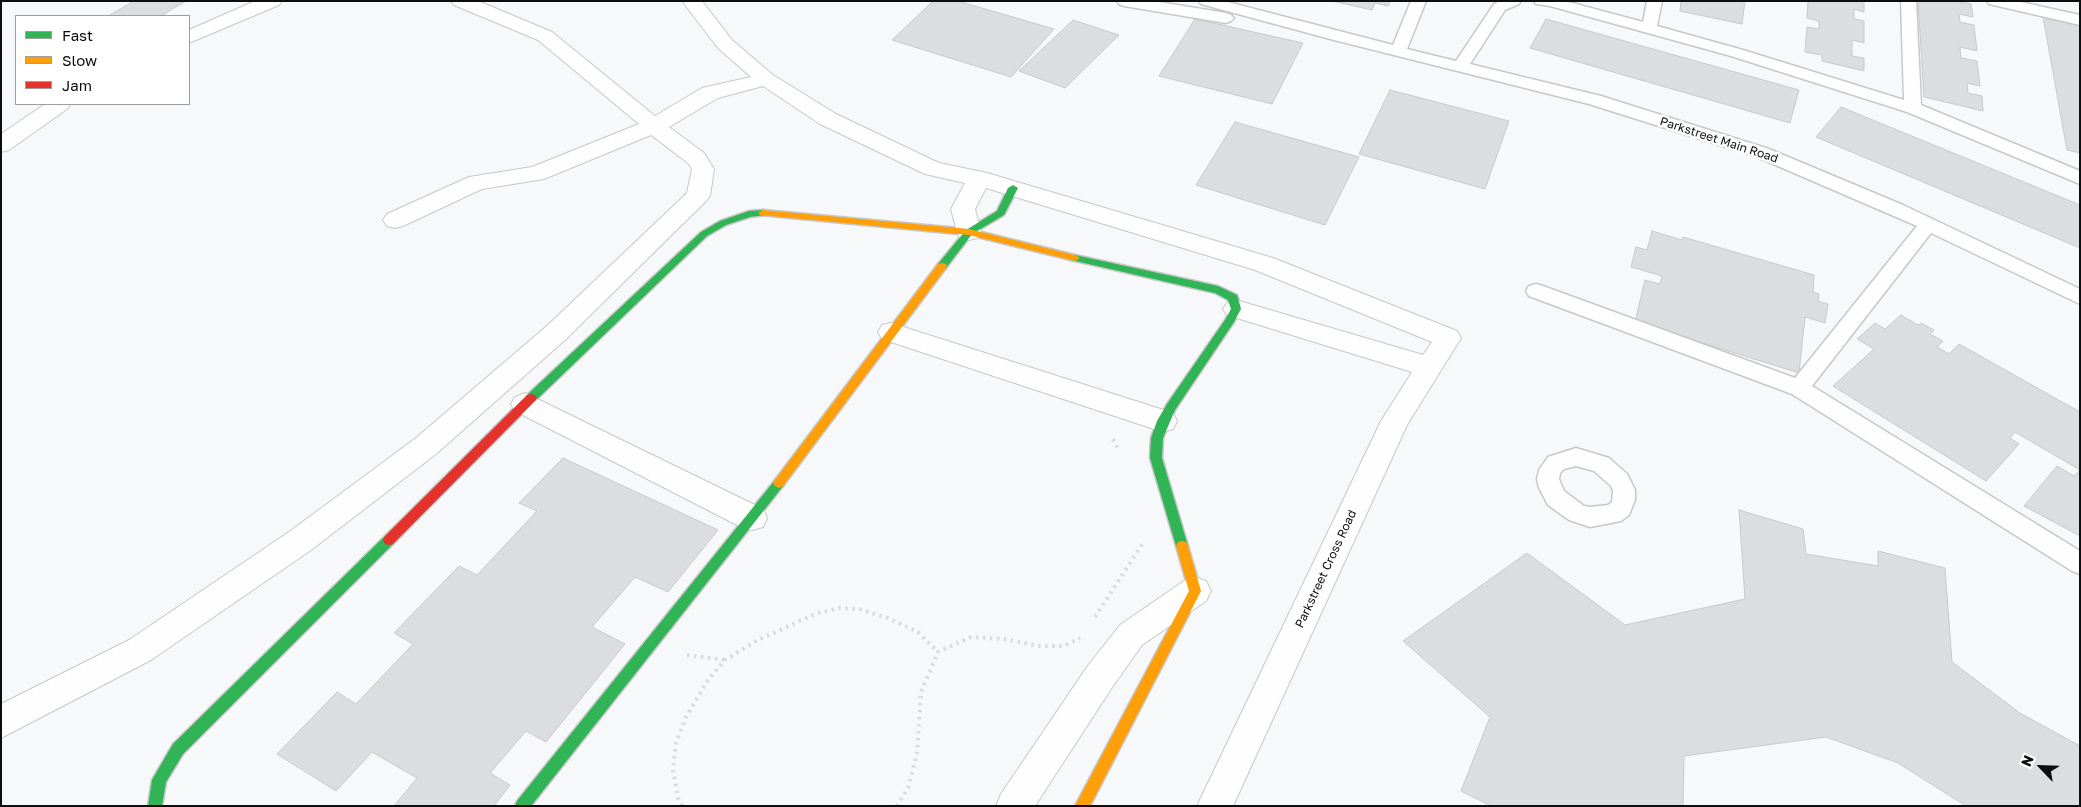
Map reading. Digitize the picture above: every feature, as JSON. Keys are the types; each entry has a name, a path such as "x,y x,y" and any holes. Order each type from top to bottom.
{"street":[{"path":"190,37 272,1"},
{"path":"1,722 140,650 300,541 426,446 556,332 698,196 703,169 696,158 654,126 545,36 461,1"},
{"path":"522,806 645,649 752,518 969,232 1001,213 1013,188 979,178 933,169 828,118 766,79 725,44 692,1"},
{"path":"395,220 477,182 536,174 619,142 654,126 710,93 766,79"},
{"path":"1,145 58,105"},
{"path":"969,232 963,209 979,178"},
{"name":"Parkstreet Cross Road","path":"1013,188 1264,264 1448,338 1395,421 1215,806"},
{"path":"156,806 160,780 178,749 525,404 704,234 723,223 749,214 765,213 969,232 1093,263 1218,290 1233,298 1236,309 1163,422 1157,438 1156,458 1195,590 1082,806"},
{"path":"1236,309 1430,367"},
{"path":"892,332 1163,422"},
{"path":"525,404 752,518"},
{"path":"1014,806 1099,678 1131,635 1195,590"}],"lane":[{"path":"1124,1 1340,37"},
{"path":"1206,1 1340,37"},
{"path":"1398,51 1419,1"},
{"path":"1460,67 1499,7 1514,1"},
{"path":"1541,1 1551,2 1737,53 1913,108 2080,178"},
{"path":"1649,29 1655,1"},
{"path":"1908,1 1913,108"},
{"path":"1994,1 2080,20"},
{"name":"Parkstreet Main Road","path":"1340,37 1595,100 1764,153 1928,224 2080,297"},
{"path":"1799,388 1928,224"},
{"path":"1536,291 1799,388 2080,564"}],"path":[{"path":"1094,399 1120,452"},
{"path":"1093,621 1145,539"},
{"path":"682,806 678,798 673,769 676,743 686,717 708,680 725,660 756,640 816,614 839,608 859,609 888,618 918,632 938,652"},
{"path":"897,806 908,788 917,754 921,692 938,652 971,637 1004,639 1040,646 1064,646 1082,637"}],"building":[{"path":"134,1 186,1 163,15 110,15"},
{"path":"933,1 958,1 1054,29 1011,77 892,40"},
{"path":"1332,1 1390,1 1388,6 1375,3 1372,10"},
{"path":"1681,1 1745,1 1742,24 1680,11"},
{"path":"1808,1 1864,1 1864,12 1854,9 1854,19 1864,21 1864,43 1852,40 1852,56 1864,58 1864,71 1822,61 1822,55 1805,52 1807,27 1819,29 1819,21 1807,18"},
{"path":"1918,1 1957,1 1971,4 1973,17 1959,14 1960,22 1974,25 1977,51 1960,47 1961,58 1977,61 1980,86 1967,83 1968,93 1982,96 1983,111 1924,97"},
{"path":"2043,17 2080,24 2080,153 2067,150"},
{"path":"1195,19 1303,43 1272,104 1159,76"},
{"path":"1546,19 1799,90 1790,123 1530,48"},
{"path":"1073,20 1119,35 1065,88 1019,71"},
{"path":"1390,90 1509,121 1485,189 1359,154"},
{"path":"1841,107 2080,205 2080,248 1816,137"},
{"path":"1235,122 1359,157 1325,225 1196,185"},
{"path":"1652,231 1682,240 1683,237 1814,275 1813,292 1819,294 1818,301 1828,304 1825,323 1805,317 1799,373 1635,322 1645,280 1660,284 1662,276 1631,267 1636,247 1647,250"},
{"path":"1901,315 1918,325 1921,323 1934,330 1930,334 1943,341 1937,347 1949,354 1959,344 2080,412 2080,470 2015,432 2010,438 2019,444 1986,481 1833,386 1874,349 1857,339 1875,323 1885,329"},
{"path":"563,458 718,530 668,592 635,577 592,627 625,644 546,742 526,731 490,773 510,785 494,806 394,806 417,778 372,752 336,791 277,754 337,692 356,704 413,644 394,633 459,566 477,575 537,511 519,503"},
{"path":"2057,466 2074,476 2080,470 2080,536 2024,506"},
{"path":"1739,510 1803,529 1806,554 1878,566 1878,551 1945,568 1952,662 2020,713 2080,746 2080,806 1966,806 1898,763 1826,737 1684,756 1683,806 1491,806 1461,791 1490,717 1403,641 1527,553 1625,625 1745,599"}],"traffic: fast":[{"path":"942,266 969,232 1001,213 1013,188"},
{"path":"531,398 704,234 723,223 749,214 763,213"},
{"path":"1075,258 1218,290 1233,298 1236,309 1229,322 1171,407 1163,421 1157,438 1156,458 1182,546"},
{"path":"522,806 779,483"},
{"path":"155,806 159,780 178,749 389,540"}],"traffic: slow":[{"path":"763,213 969,232 1075,258"},
{"path":"779,483 942,266"},
{"path":"1082,806 1195,591 1182,546"}],"traffic: jam":[{"path":"389,540 531,398"}]}
